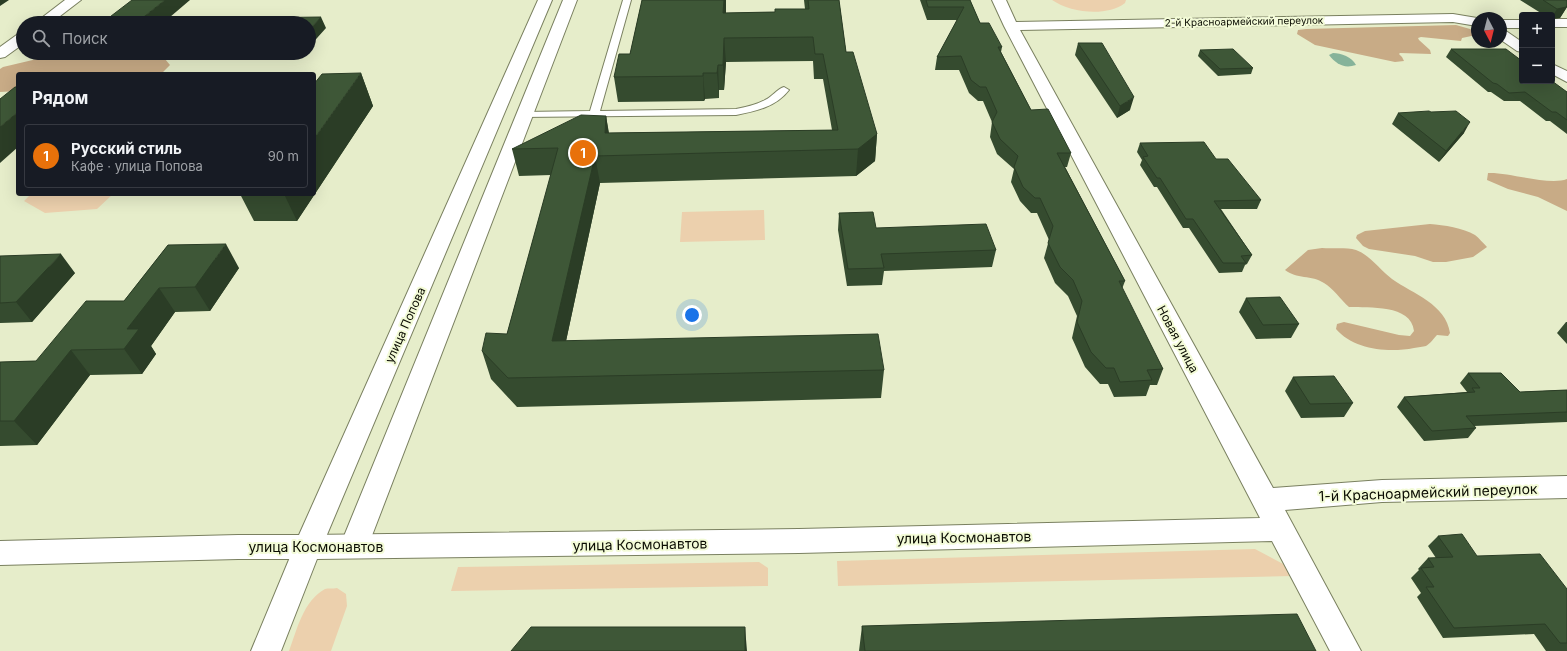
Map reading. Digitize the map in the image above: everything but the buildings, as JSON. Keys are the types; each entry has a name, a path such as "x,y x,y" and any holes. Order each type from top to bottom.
{"street":[{"path":"52,16 74,0"},
{"name":"улица Попова","path":"266,651 308,547 438,250 545,0"},
{"path":"354,546 570,0"},
{"name":"Новая улица","path":"999,0 1010,26 1346,651"},
{"name":"2-й Красноармейский переулок","path":"1010,26 1453,18 1471,21"},
{"path":"1555,23 1567,23"},
{"path":"1507,24 1519,24"},
{"path":"1507,38 1519,46"},
{"path":"0,53 16,42"},
{"path":"1555,70 1567,77"},
{"name":"1-й Красноармейский переулок","path":"1265,500 1382,491 1567,487"},
{"name":"улица Космонавтов","path":"0,553 238,547 799,541 1280,529"}],"lane":[{"path":"594,114 627,0"},
{"path":"524,115 736,112 767,105 775,100 784,90"}],"shaded area":[{"path":"1052,0 1126,0 1125,3 1109,10 1089,12 1069,8"},
{"path":"1456,25 1471,30 1471,36 1462,38 1461,41 1421,37 1418,38 1430,50 1431,54 1400,53 1399,54 1404,61 1395,62 1315,45 1297,34 1298,30"},
{"path":"1333,53 1346,56 1356,65 1341,65 1334,61 1329,55"},
{"path":"33,60 166,60 170,65 163,72 16,72 16,91 0,92 0,69"},
{"path":"1488,173 1507,174 1550,181 1567,179 1567,211 1538,197 1508,189 1487,180"},
{"path":"29,196 111,196 97,209 45,213 24,201"},
{"path":"764,210 765,240 680,242 682,212"},
{"path":"1430,224 1465,230 1476,236 1487,247 1473,257 1446,262 1433,262 1415,256 1369,249 1363,246 1356,238 1357,235 1365,231"},
{"path":"1322,248 1352,249 1366,255 1392,279 1435,307 1442,314 1447,323 1450,333 1448,336 1437,335 1426,346 1383,350 1362,346 1343,336 1336,329 1337,324 1344,322 1399,335 1410,336 1414,331 1411,322 1405,316 1397,312 1388,309 1349,307 1331,288 1324,283 1314,279 1294,275 1285,270 1308,250"},
{"path":"1255,549 1287,566 1292,576 838,586 837,561"},
{"path":"759,562 768,568 768,586 451,591 458,567"},
{"path":"337,588 346,594 347,606 331,651 289,651 298,625 311,601 317,594 325,589"}],"place":[{"name":"Русский стиль","path":"583,153"}]}
